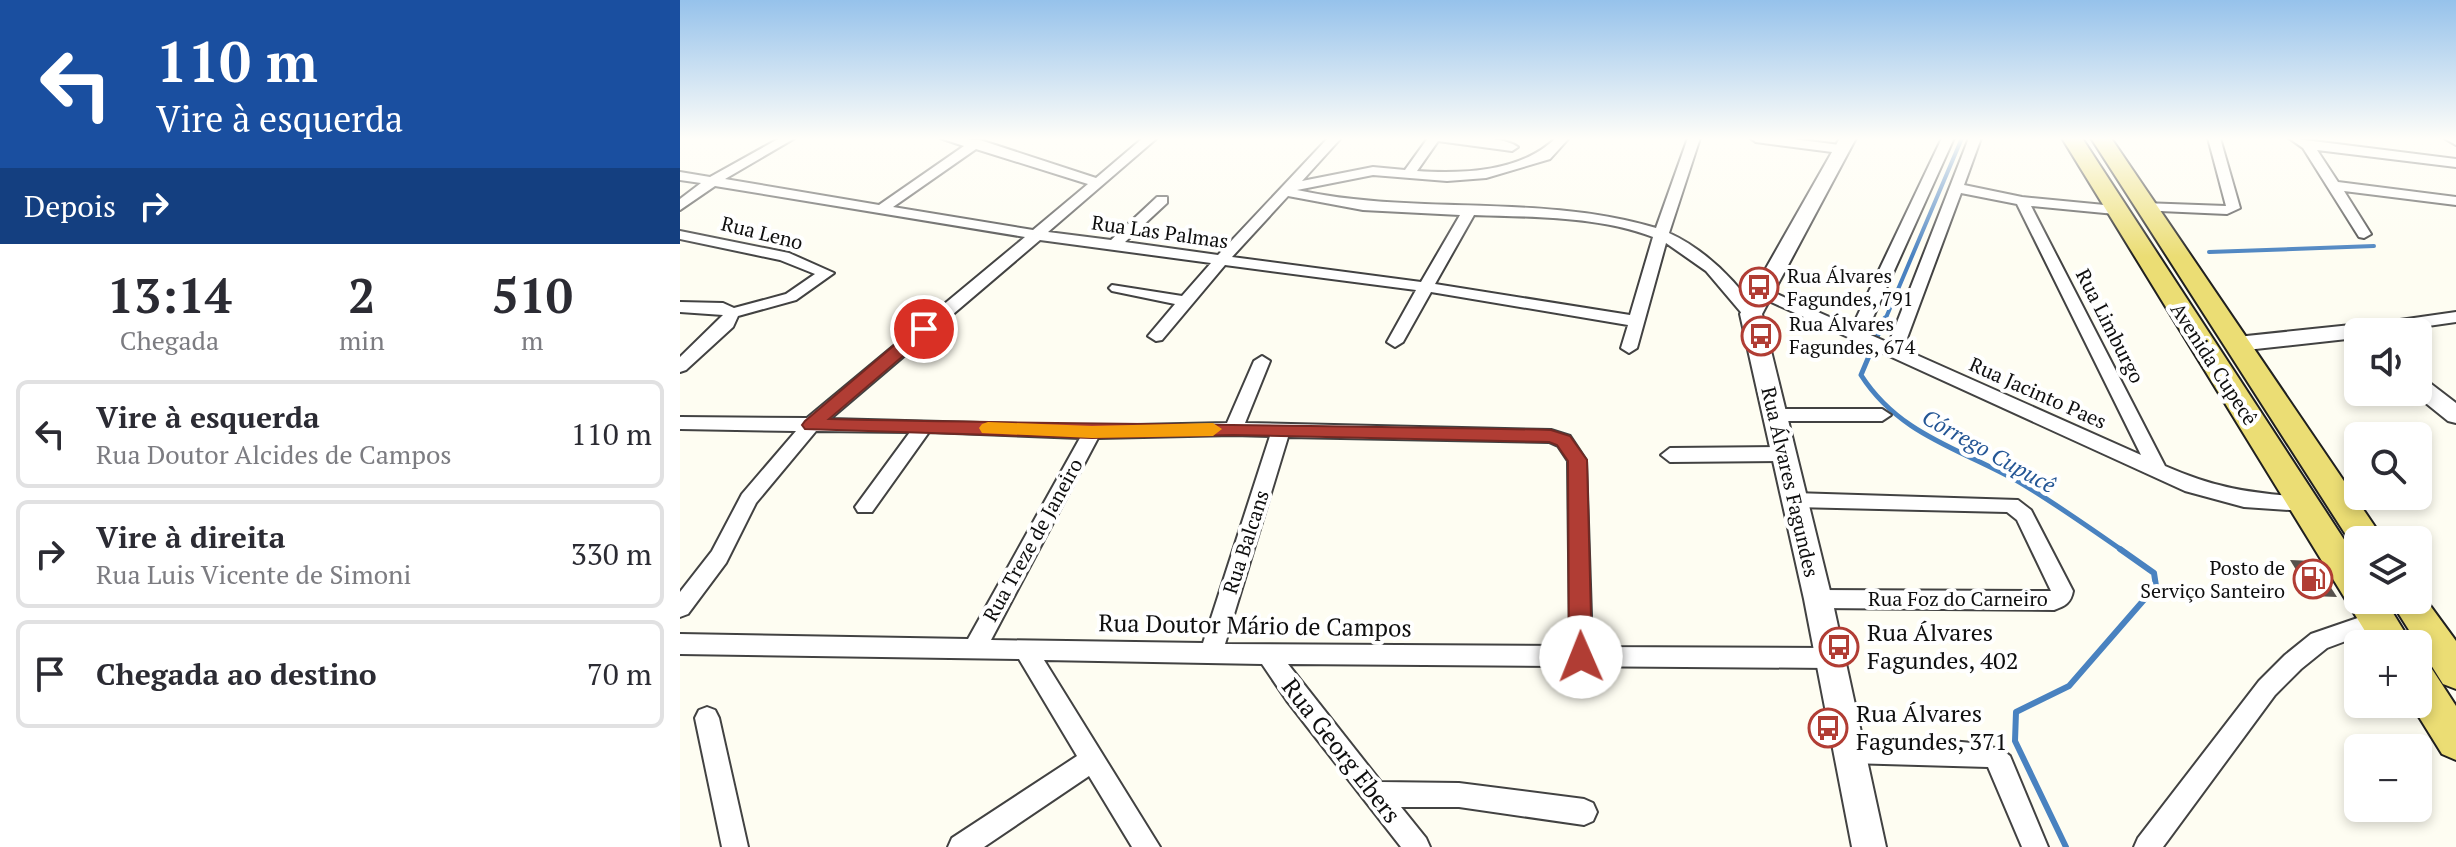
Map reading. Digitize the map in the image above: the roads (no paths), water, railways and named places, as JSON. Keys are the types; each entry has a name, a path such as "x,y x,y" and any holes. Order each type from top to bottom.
{"main road":[{"name":"Avenida Cupecê","path":"2096,178 2344,568"},
{"name":"Avenida Cupecê","path":"2125,178 2358,526"},
{"path":"2386,616 2437,680 2456,741"}],"street":[{"name":"Rua Las Palmas","path":"690,178 1038,235 1426,287 1636,321"},
{"path":"680,206 719,178"},
{"path":"880,210 923,178"},
{"path":"1081,178 1098,183"},
{"path":"680,608 719,557 749,499 811,425 1104,178"},
{"path":"1156,336 1221,260 1301,178"},
{"path":"1290,190 1338,178"},
{"path":"1629,348 1681,178"},
{"path":"1290,190 1329,202 1374,208 1557,215 1621,224 1661,235 1696,257 1731,290 1757,304 1825,178"},
{"path":"1859,337 1930,178"},
{"path":"1891,351 1960,178"},
{"path":"2143,207 2233,208 2225,178"},
{"path":"2328,178 2364,234"},
{"path":"2335,186 2456,201"},
{"path":"1956,188 2022,201 2115,210"},
{"path":"1114,245 1162,200"},
{"name":"Rua Limburgo","path":"2022,201 2158,471"},
{"path":"1395,342 1469,211"},
{"name":"Rua Leno","path":"680,235 784,256 826,273 791,297 732,313"},
{"path":"1117,288 1186,301"},
{"name":"Rua Jacinto Paes","path":"1757,304 1859,337 2192,486 2244,500 2303,504"},
{"name":"Rua Álvares Fagundes","path":"1757,304 1783,454 1818,599 1869,847"},
{"path":"680,307 723,308 732,313 727,323 680,366"},
{"path":"2432,321 2456,317"},
{"path":"2237,344 2344,336"},
{"path":"1233,429 1262,361"},
{"path":"2432,396 2456,415"},
{"path":"1775,415 1882,415"},
{"path":"680,423 1092,432 1233,429 1551,436 1564,441 1577,460 1581,657"},
{"path":"865,507 924,426"},
{"name":"Rua Balcans","path":"1211,652 1281,431"},
{"name":"Rua Treze de Janeiro","path":"975,648 1092,432"},
{"path":"1670,455 1783,454"},
{"name":"Rua Foz do Carneiro","path":"1794,500 2002,502 2011,505 2024,515 2062,591 2061,597 2054,601 1818,599"},
{"path":"2147,847 2267,688 2284,671 2319,641 2386,616"},
{"name":"Rua Doutor Mário de Campos","path":"687,647 1829,658"},
{"path":"1025,649 1147,847"},
{"name":"Rua Georg Ebers","path":"1268,654 1295,694 1417,847"},
{"path":"707,718 735,847"},
{"path":"1849,752 1981,754 2001,764 2035,847"},
{"path":"961,847 1093,759"},
{"path":"1374,794 1459,795 1584,812"}],"waterway":[{"name":"Córrego Cupucê","path":"1885,320 1945,178"},
{"path":"2209,252 2374,246"},
{"name":"Córrego Cupucê","path":"1885,318 1861,375 1894,413 1934,439 2021,483 2123,551"},
{"name":"Córrego Cupucê","path":"2066,847 2015,741 2016,712 2069,686 2156,586 2154,573 2120,549"}],"place":[{"name":"Rua Álvares Fagundes, 791","path":"1759,287"},
{"name":"Rua Álvares Fagundes, 674","path":"1761,336"},
{"name":"Posto de Serviço Santeiro","path":"2313,579"},
{"name":"Rua Álvares Fagundes, 402","path":"1839,647"},
{"name":"Rua Álvares Fagundes, 371","path":"1828,728"}]}
